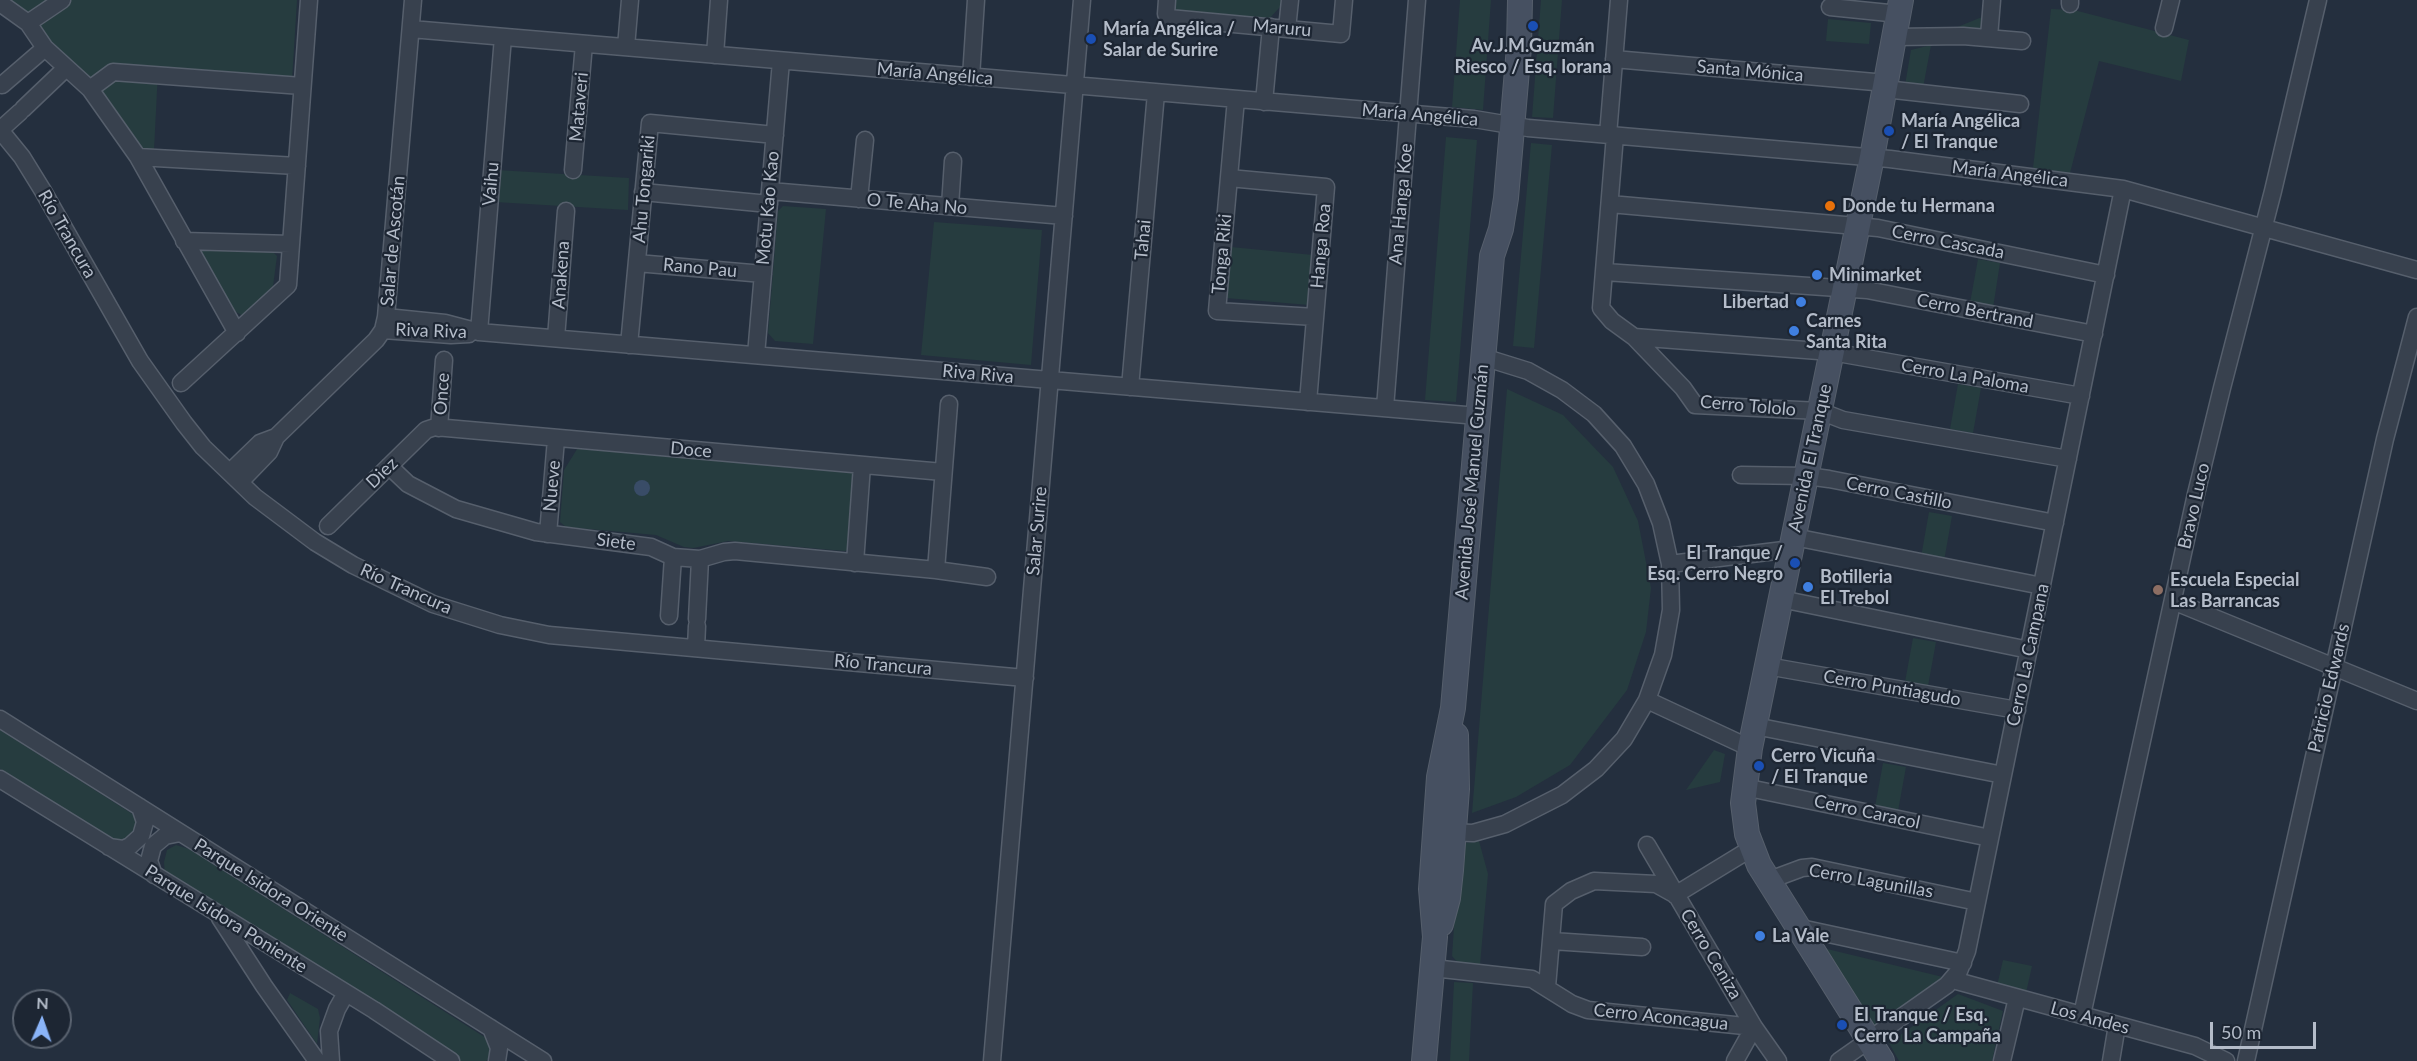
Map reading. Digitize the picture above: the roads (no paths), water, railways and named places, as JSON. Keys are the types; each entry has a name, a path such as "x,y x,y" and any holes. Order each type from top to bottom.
{"street":[{"path":"28,23 62,0"},
{"path":"181,383 288,285 309,0"},
{"name":"Salar de Ascotán","path":"235,477 269,452 276,437 376,340 385,323 413,0"},
{"path":"626,47 630,0"},
{"path":"715,55 719,0"},
{"path":"971,77 976,0"},
{"name":"Salar Surire","path":"992,1061 1082,0"},
{"name":"Maruru","path":"1167,0 1166,14 1169,18 1341,34 1344,0"},
{"path":"1264,102 1279,28 1290,0"},
{"name":"Ana Hanga Koe","path":"1385,408 1417,0"},
{"name":"Avenida José Manuel Guzmán","path":"1504,124 1504,24 1509,0"},
{"name":"Avenida José Manuel Guzmán","path":"1424,1061 1435,937 1448,898 1441,761 1453,708 1492,256 1488,212 1519,47 1520,0"},
{"name":"Cerro Tololo","path":"1619,0 1614,59 1610,204 1602,308 1612,321 1634,337 1683,388 1695,405 1820,411 1843,420 2068,459"},
{"path":"1989,37 1992,0"},
{"path":"2164,27 2171,0"},
{"name":"Bravo Luco","path":"2082,1015 2222,388 2264,228 2318,0"},
{"path":"0,3 28,23 45,48 90,89 138,158 237,333"},
{"path":"1830,7 1898,17 1989,37 2022,41"},
{"name":"Avenida El Tranque","path":"1882,1061 1767,881 1752,848 1744,819 1744,787 1872,157 1898,17"},
{"name":"María Angélica","path":"411,29 1474,118 1504,124 1612,135 1872,157 2123,189 2417,270"},
{"name":"Vaihu","path":"479,332 503,37"},
{"name":"Mataveri","path":"573,170 584,44"},
{"path":"2,85 45,48"},
{"name":"Santa Mónica","path":"1614,59 1886,86 2020,104"},
{"name":"Motu Kao Kao","path":"756,355 781,60"},
{"path":"0,130 66,68"},
{"path":"90,89 114,72 302,86"},
{"name":"Tahai","path":"1130,387 1156,93"},
{"name":"Tonga Riki","path":"1236,99 1217,310 1315,317"},
{"name":"Ahu Tongariki","path":"629,345 650,123 774,135"},
{"name":"Río Trancura","path":"0,130 22,157 43,191 140,362 203,447 282,519 315,542 385,583 433,604 500,625 549,634 1025,678"},
{"path":"859,199 865,140"},
{"path":"138,158 297,166"},
{"path":"950,207 953,160"},
{"name":"Hanga Roa","path":"1229,178 1326,187 1308,402"},
{"name":"Cerro La Campana","path":"1839,1061 1929,1000 1953,980 1963,963 2123,189"},
{"name":"O Te Aha No","path":"643,192 859,199 1064,216"},
{"name":"Cerro Cascada","path":"1610,204 1858,225 2106,274"},
{"name":"Anakena","path":"556,338 566,211"},
{"path":"184,241 291,244"},
{"name":"Rano Pau","path":"637,263 763,274"},
{"name":"Cerro Bertrand","path":"1605,272 1867,290 2094,334"},
{"name":"Patricio Edwards","path":"2246,1061 2385,439 2417,317"},
{"name":"Riva Riva","path":"385,323 445,323 479,332 1478,416"},
{"name":"Cerro La Paloma","path":"1634,337 1832,352 2081,396"},
{"path":"1444,832 1473,833 1505,824 1542,807 1581,783 1596,769 1624,739 1657,678 1668,632 1671,598 1670,564 1661,524 1646,484 1610,429 1577,400 1545,380 1505,363 1483,357"},
{"name":"Once","path":"439,428 444,360"},
{"path":"936,570 949,404"},
{"name":"Doce","path":"439,428 943,472"},
{"name":"Diez","path":"328,525 426,430 439,428"},
{"name":"Nueve","path":"548,534 556,439"},
{"path":"855,563 862,465"},
{"name":"Siete","path":"389,466 408,484 456,509 548,534 651,547 673,557 700,559 735,551 987,577"},
{"name":"Cerro Castillo","path":"1742,475 1807,476 2055,523"},
{"path":"1670,564 1793,543 2042,586"},
{"path":"668,646 673,557"},
{"path":"696,648 700,559"},
{"path":"1781,599 2029,650"},
{"path":"2173,602 2417,701"},
{"name":"Cerro Puntiagudo","path":"1767,666 2017,710"},
{"path":"1647,700 1753,737 2003,775"},
{"name":"Parque Isidora Oriente","path":"0,719 542,1060"},
{"name":"Parque Isidora Poniente","path":"0,779 346,993 450,1061"},
{"name":"Cerro Caracol","path":"1744,787 1990,838"},
{"path":"108,847 115,849 130,846 141,836 145,822 140,807"},
{"path":"154,875 149,861 153,846 165,836 180,833"},
{"name":"Cerro Ceniza","path":"1647,845 1754,1027 1778,1061"},
{"path":"1547,987 1554,904 1571,891 1594,881 1656,884 1675,895 1752,848"},
{"name":"Cerro Lagunillas","path":"1767,881 1798,869 1812,867 1977,902"},
{"path":"218,915 317,1061"},
{"path":"1796,927 1963,963"},
{"path":"1552,941 1642,947"},
{"name":"Cerro Aconcagua","path":"1433,968 1524,978 1538,982 1572,1004 1588,1010 1754,1027"},
{"name":"Los Andes","path":"1953,980 2208,1051 2226,1061"},
{"path":"331,1061 329,1031 346,993"},
{"path":"2002,1061 2017,998"},
{"path":"2111,1061 2117,1025"},
{"path":"1735,1061 1754,1027"},
{"path":"491,1028 500,1048 497,1061"},
{"path":"521,1061 542,1060"}],"water":[{"path":"639,480 645,480 650,488 648,494 639,496 634,491 634,485"}],"place":[{"name":"Av.J.M.Guzmán Riesco / Esq. Iorana","path":"1533,26"},
{"name":"María Angélica / Salar de Surire","path":"1091,39"},
{"name":"María Angélica / El Tranque","path":"1889,131"},
{"name":"Donde tu Hermana","path":"1830,206"},
{"name":"Minimarket","path":"1817,275"},
{"name":"Libertad","path":"1801,302"},
{"name":"Carnes Santa Rita","path":"1794,331"},
{"name":"El Tranque / Esq. Cerro Negro","path":"1795,563"},
{"name":"Botilleria El Trebol","path":"1808,587"},
{"name":"Escuela Especial Las Barrancas","path":"2158,590"},
{"name":"Cerro Vicuña / El Tranque","path":"1759,766"},
{"name":"La Vale","path":"1760,936"},
{"name":"El Tranque / Esq. Cerro La Campaña","path":"1842,1025"}]}
